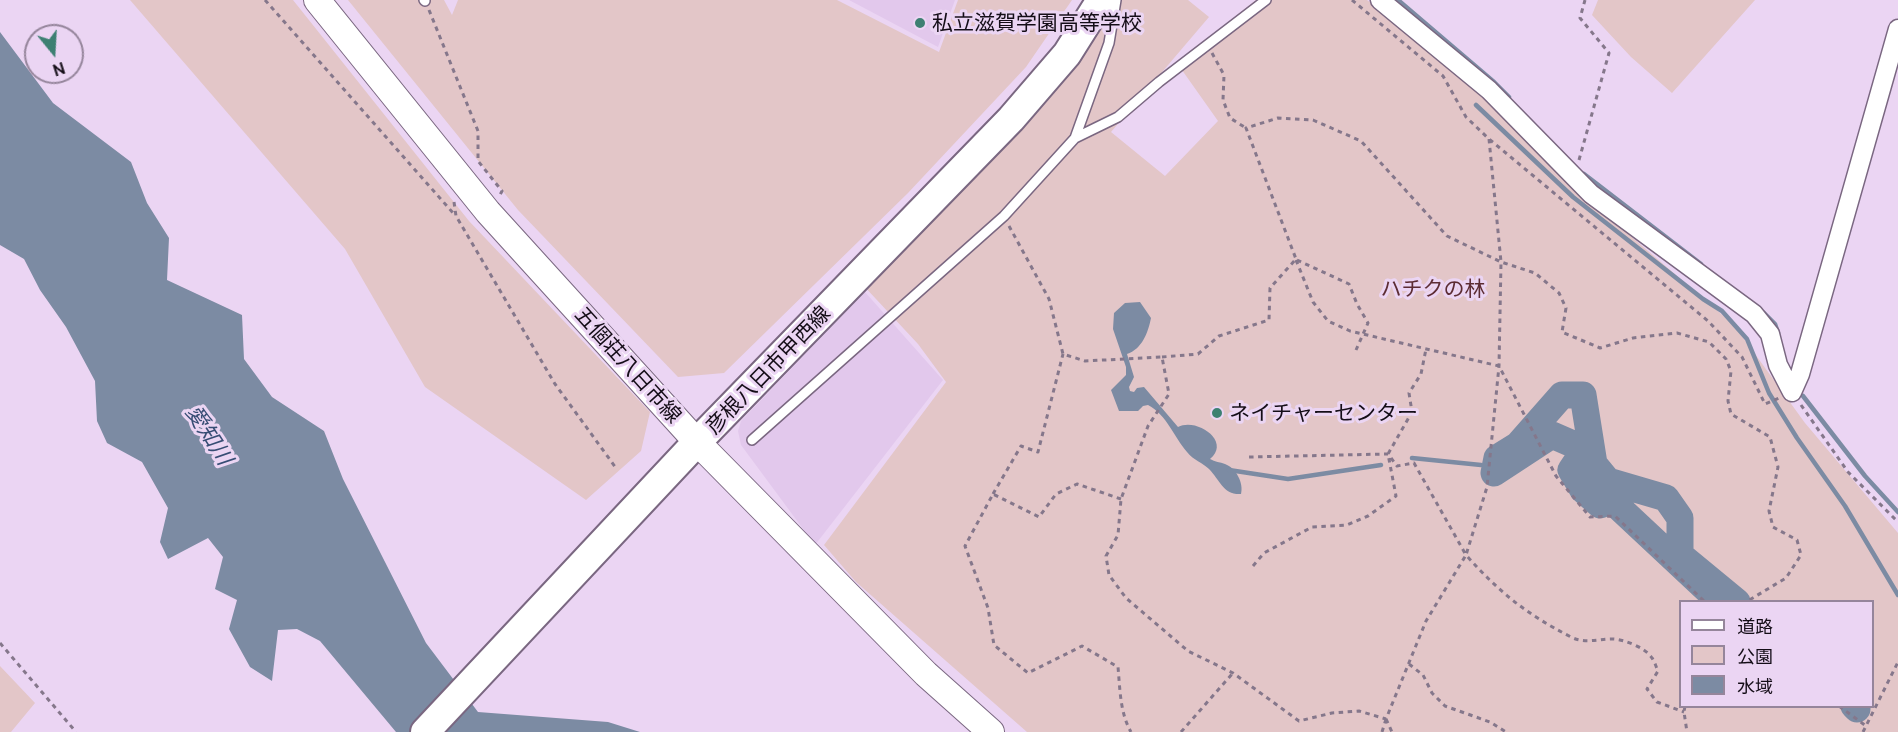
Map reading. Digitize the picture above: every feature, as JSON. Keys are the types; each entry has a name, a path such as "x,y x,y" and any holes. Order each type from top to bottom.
{"main road":[{"name":"五個荘八日市線","path":"317,0 488,212 697,442 902,651 991,732"},
{"name":"彦根八日市甲西線","path":"424,732 697,442 1011,118 1067,54 1101,0"}],"street":[{"path":"1380,0 1489,90 1591,195 1754,314 1770,334 1778,365 1792,392"},
{"path":"1792,392 1800,374 1898,29"}],"lane":[{"path":"1075,138 1109,43 1116,0"},
{"path":"752,440 1004,216 1075,138 1118,117 1266,0"}],"path":[{"path":"265,0 456,216 555,384 616,468"},
{"path":"1352,0 1443,76 1466,117 1489,139 1708,321 1742,357 1765,404"},
{"path":"1579,160 1609,53 1580,18 1585,0"},
{"path":"424,1 478,131 478,161 502,191 488,212"},
{"path":"1209,46 1224,75 1223,100 1230,118 1246,128 1313,302 1328,321 1350,331 1499,366 1556,476 1590,517 1615,516 1703,600"},
{"path":"1246,128 1278,118 1312,120 1361,141 1447,236 1501,262 1535,273 1559,293 1566,308 1562,332 1600,348 1633,338 1677,333 1709,342 1726,359 1731,371 1728,401 1731,414 1770,437 1778,467 1769,511 1773,527 1797,540 1801,555 1786,578 1750,600"},
{"path":"1382,732 1426,621 1466,555 1487,487 1499,366 1501,262 1489,139"},
{"path":"453,195 456,216"},
{"path":"1004,216 1049,298 1063,354 1038,452 1021,446 965,546 988,608 994,645 1028,674 1082,646 1118,667 1124,713 1131,732"},
{"path":"1296,259 1349,284 1356,304 1368,323 1356,350"},
{"path":"1063,354 1085,361 1198,354 1219,336 1269,320 1270,288 1296,259"},
{"path":"1253,566 1264,553 1312,527 1347,525 1368,516 1396,496 1388,454 1412,412 1409,393 1420,374 1426,349"},
{"path":"1162,357 1169,394 1148,426 1121,499 1118,535 1106,556 1109,575 1126,598 1188,651 1233,673 1299,721 1332,713 1359,711 1386,719 1392,732"},
{"path":"1792,392 1848,472 1898,522"},
{"path":"1248,457 1388,454"},
{"path":"1388,454 1397,466 1414,464 1466,555 1520,608 1574,639 1590,641 1614,639 1637,646 1652,657 1658,671 1647,689 1657,702 1684,712"},
{"path":"993,494 1039,517 1056,494 1077,484 1121,499"},
{"path":"0,643 76,732"},
{"path":"1863,732 1898,662"},
{"path":"1409,664 1423,675 1432,693 1445,706 1490,722 1506,732"},
{"path":"1181,732 1233,673"},
{"path":"1685,708 1687,732"},
{"path":"1842,708 1866,726"}],"shaded area":[{"name":"私立滋賀学園高等学校","path":"849,0 955,0 938,47"},
{"path":"865,292 943,380 815,545 741,445 738,431 741,421"}],"green space":[{"path":"130,0 293,0 469,221 650,412 641,451 586,500 425,387 345,249"},
{"path":"348,0 444,0 452,15 458,0 837,0 939,52 958,0 1072,0 1026,67 908,193 724,373 678,377 518,210"},
{"name":"ハチクの林","path":"1110,0 1188,0 1209,17 1111,132 1165,176 1218,121 1177,63 1256,0 1367,0 1449,61 1569,183 1734,325 1805,423 1898,533 1898,732 1027,732 856,582 824,545 946,382 918,344 862,284"},
{"path":"1598,0 1755,0 1672,93 1631,57 1592,15"},
{"path":"0,666 35,703 11,732 0,732"}],"water":[{"name":"愛知川","path":"0,32 24,64 24,84 39,84 53,103 131,162 147,203 169,238 167,280 242,315 244,359 272,397 324,431 343,479 426,643 478,712 608,722 640,732 396,732 320,641 297,629 278,630 272,681 250,667 229,629 237,600 215,589 223,557 208,538 168,559 160,542 168,508 142,462 107,443 97,421 95,381 66,327 40,290 24,259 0,245"},
{"path":"1140,302 1151,318 1144,340 1127,354 1134,377 1129,387 1130,391 1134,392 1137,388 1144,387 1178,427 1194,425 1209,433 1217,445 1216,452 1210,459 1229,466 1236,472 1241,485 1241,494 1230,492 1222,486 1209,469 1189,455 1155,409 1148,405 1138,411 1119,411 1111,390 1126,375 1126,367 1113,329 1114,313 1125,303"}],"waterway":[{"path":"1398,0 1509,97"},
{"path":"1476,105 1573,197 1703,299 1722,311 1747,339 1769,393 1797,438 1845,506 1898,595"},
{"path":"1584,174 1701,264"},
{"path":"1764,313 1775,324 1778,333"},
{"path":"1718,600 1612,501 1600,505 1583,490 1571,470 1581,455 1575,445 1552,435 1494,473 1497,458 1518,445 1562,395 1583,395 1594,464 1608,481 1666,498 1680,518 1680,555 1735,600"},
{"path":"1803,396 1865,476 1898,512"},
{"path":"1412,458 1481,465"},
{"path":"1229,470 1288,479 1381,465"}],"place":[{"name":"私立滋賀学園高等学校","path":"920,23"},
{"name":"ネイチャーセンター","path":"1217,413"}]}
